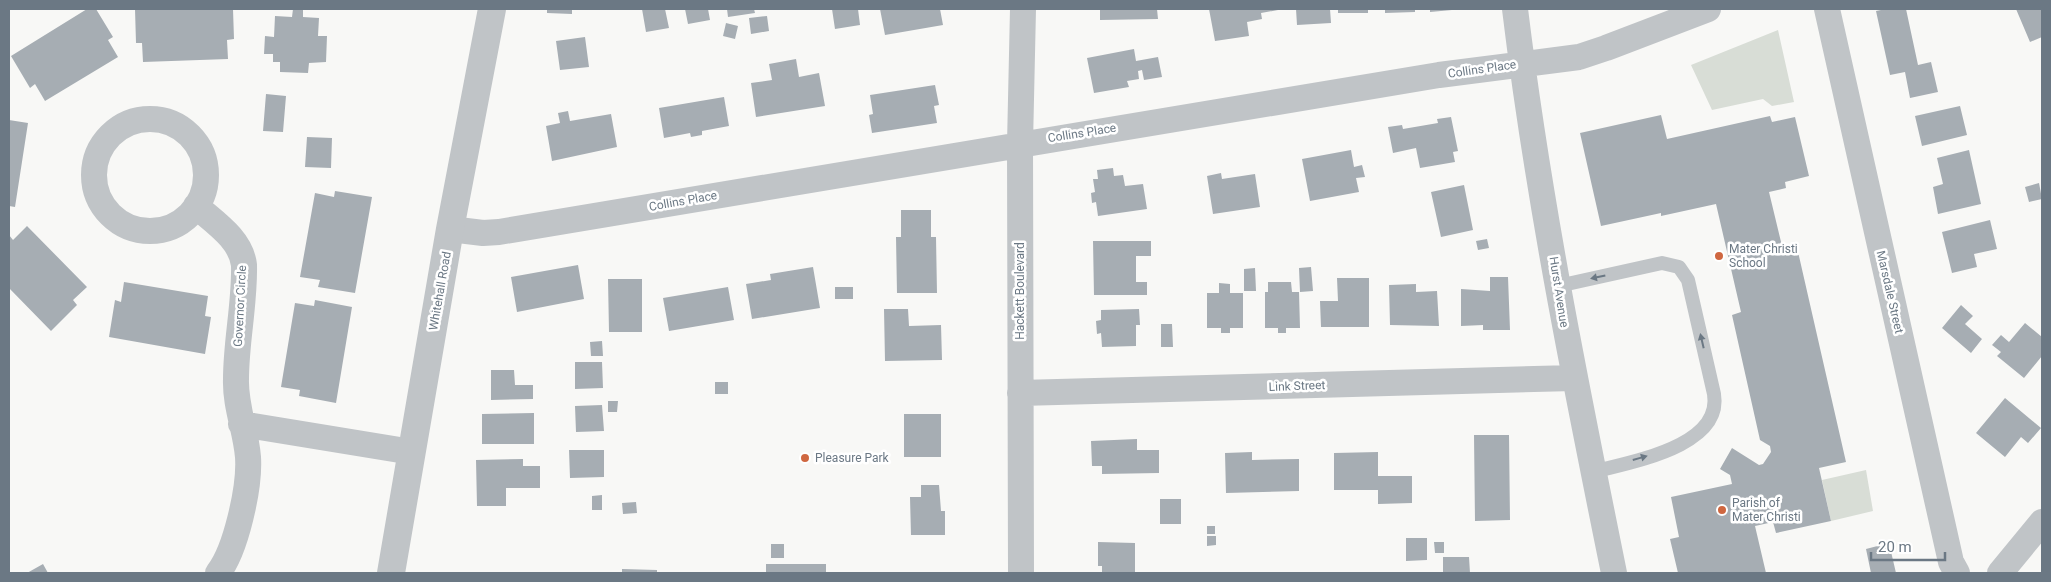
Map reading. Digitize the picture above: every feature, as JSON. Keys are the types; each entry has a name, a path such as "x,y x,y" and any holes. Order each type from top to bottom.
{"street":[{"name":"Whitehall Road","path":"391,573 450,229 492,9"},
{"name":"Hackett Boulevard","path":"1021,573 1020,144 1023,9"},
{"name":"Hurst Avenue","path":"1515,9 1521,64 1574,378 1614,573"},
{"name":"Collins Place","path":"450,229 482,233 499,232 1429,77 1592,53 1708,9"},
{"name":"Marsdale Street","path":"1827,9 1951,562 1957,573"},
{"path":"139,120 161,120 181,128 196,144 205,164 205,186 196,206 181,222 161,230 139,229 119,221 103,206 95,185 95,164 104,143 119,128 139,120"},
{"name":"Governor Circle","path":"196,206 234,242 243,260 236,402 248,462 238,526 230,554 218,573"},
{"name":"Link Street","path":"1020,393 1574,378"},
{"path":"241,424 412,452"},
{"path":"2000,573 2042,522"}],"lane":[{"path":"1558,286 1662,263 1678,267 1688,280 1714,394 1715,405 1710,420 1682,444 1594,472"}],"shaded area":[{"path":"1778,30 1794,102 1772,106 1763,99 1712,110 1691,65"},
{"path":"1866,470 1873,511 1831,521 1822,480"}],"building":[{"path":"87,9 96,9 113,37 108,40 118,57 45,101 35,84 30,88 11,56"},
{"path":"135,9 233,9 234,39 227,40 228,59 143,62 142,43 136,43"},
{"path":"293,9 303,9 303,17 319,18 318,36 327,36 326,62 309,63 308,73 280,72 280,62 273,62 273,54 264,54 265,36 274,37 275,16 292,17"},
{"path":"547,9 572,9 572,14 547,13"},
{"path":"642,9 665,9 669,28 646,32"},
{"path":"685,9 708,9 710,20 688,24"},
{"path":"727,9 754,9 755,13 728,17"},
{"path":"832,9 858,9 860,25 835,29"},
{"path":"880,9 940,9 943,25 885,35"},
{"path":"1100,9 1157,9 1158,19 1100,20"},
{"path":"1209,9 1278,10 1261,13 1262,19 1247,22 1249,36 1215,41"},
{"path":"1296,9 1330,9 1331,23 1297,25"},
{"path":"1338,9 1368,9 1368,13 1338,13"},
{"path":"1385,9 1415,9 1415,12 1385,13"},
{"path":"1430,9 1452,9 1452,10 1430,12"},
{"path":"1906,9 1918,65 1931,62 1938,92 1910,98 1905,72 1890,75 1876,11"},
{"path":"2016,9 2042,9 2042,37 2030,42"},
{"path":"767,16 769,31 751,34 749,18"},
{"path":"726,23 738,26 735,39 723,36"},
{"path":"585,37 589,67 560,70 556,41"},
{"path":"1134,49 1136,61 1158,57 1162,77 1144,80 1142,70 1138,71 1139,79 1127,81 1129,87 1094,93 1087,58"},
{"path":"796,59 799,77 819,73 825,106 756,117 751,83 772,80 769,64"},
{"path":"935,85 939,105 934,106 937,123 872,133 869,115 873,114 870,95"},
{"path":"266,94 286,96 283,132 263,131"},
{"path":"724,97 729,126 702,131 702,135 691,137 690,133 664,138 659,108"},
{"path":"1960,106 1967,135 1922,146 1915,116"},
{"path":"568,111 570,121 611,114 617,147 552,161 546,126 560,123 558,113"},
{"path":"1661,115 1667,139 1770,116 1772,122 1795,117 1809,176 1785,182 1786,188 1769,192 1782,246 1796,243 1846,462 1819,468 1831,521 1776,533 1773,522 1755,526 1766,573 1678,573 1670,539 1679,537 1671,497 1732,484 1730,475 1720,469 1732,448 1759,465 1763,464 1771,452 1770,446 1760,440 1732,315 1741,312 1716,204 1601,226 1580,133"},
{"path":"1451,117 1458,151 1453,152 1455,162 1420,168 1416,148 1393,153 1388,127 1402,125 1403,129 1438,123 1437,119"},
{"path":"9,120 28,123 15,207 9,206"},
{"path":"307,137 332,138 331,168 305,167"},
{"path":"1351,150 1354,167 1362,165 1365,177 1356,178 1359,192 1310,201 1302,159"},
{"path":"1969,150 1981,204 1938,214 1933,187 1943,184 1937,158"},
{"path":"1113,168 1114,176 1123,175 1125,186 1143,184 1147,209 1098,216 1096,202 1092,203 1091,193 1095,192 1093,179 1098,179 1097,170"},
{"path":"1221,173 1222,179 1255,174 1260,207 1213,214 1207,176"},
{"path":"2039,183 2042,199 2029,202 2025,187"},
{"path":"1464,185 1473,230 1441,237 1431,192"},
{"path":"335,191 372,197 355,293 318,287 320,280 300,277 315,193 334,197"},
{"path":"901,210 931,210 931,237 936,237 937,293 897,293 896,237 901,237"},
{"path":"1990,220 1997,249 1974,254 1977,267 1952,273 1942,232"},
{"path":"27,226 87,287 73,300 77,305 51,331 9,288 9,235 13,240"},
{"path":"1487,239 1489,248 1478,250 1476,241"},
{"path":"1093,241 1151,241 1151,256 1136,256 1136,282 1147,282 1147,295 1094,295"},
{"path":"578,265 584,299 517,312 511,277"},
{"path":"813,267 820,308 752,319 746,284 771,280 770,274"},
{"path":"1311,267 1313,291 1300,292 1299,268"},
{"path":"1255,268 1256,291 1244,291 1244,269"},
{"path":"1490,277 1508,277 1510,330 1483,330 1483,325 1461,326 1461,289 1490,291"},
{"path":"1337,278 1369,278 1369,327 1321,327 1320,301 1338,301"},
{"path":"608,279 642,279 642,332 609,332"},
{"path":"124,282 208,296 205,316 211,317 205,354 109,337 115,300 121,302"},
{"path":"1268,282 1291,282 1292,292 1299,292 1300,328 1286,328 1286,333 1278,333 1278,328 1265,328 1265,292 1268,292"},
{"path":"1219,283 1230,284 1230,293 1243,293 1243,328 1230,328 1230,333 1221,333 1221,328 1207,328 1207,293 1219,293"},
{"path":"1416,284 1416,292 1437,291 1439,326 1390,325 1389,285"},
{"path":"728,287 734,320 669,331 663,298"},
{"path":"835,287 853,287 853,299 835,299"},
{"path":"315,300 352,307 336,403 299,396 300,390 281,387 295,303 314,306"},
{"path":"1961,305 1973,316 1965,324 1982,339 1971,353 1942,328"},
{"path":"884,309 908,309 909,326 941,325 942,360 885,361"},
{"path":"1139,309 1140,325 1136,325 1136,346 1102,347 1101,333 1097,334 1096,321 1101,320 1101,310"},
{"path":"2025,323 2042,337 2042,356 2024,378 1997,356 2001,352 1992,345 2001,335 2009,342"},
{"path":"1161,324 1172,324 1173,347 1161,347"},
{"path":"602,341 603,356 591,356 590,342"},
{"path":"575,362 602,362 603,388 575,389"},
{"path":"491,370 514,370 515,385 533,385 533,399 491,400"},
{"path":"715,382 728,382 728,394 715,394"},
{"path":"2005,398 2041,428 2028,443 2021,437 2005,457 1976,433"},
{"path":"608,401 618,401 617,412 608,412"},
{"path":"602,405 604,431 576,432 575,406"},
{"path":"534,413 534,444 482,444 482,414"},
{"path":"904,414 941,414 941,457 904,457"},
{"path":"1474,435 1509,435 1510,520 1475,521"},
{"path":"1137,439 1137,450 1159,450 1159,473 1102,474 1102,466 1092,466 1091,441"},
{"path":"569,450 604,450 604,477 570,478"},
{"path":"1252,452 1252,460 1299,459 1299,491 1226,493 1225,453"},
{"path":"1378,452 1378,476 1412,476 1412,503 1378,504 1378,490 1334,490 1334,453"},
{"path":"523,459 523,466 540,466 540,488 506,488 506,506 477,506 476,460"},
{"path":"921,485 939,485 941,511 945,511 945,535 911,535 910,497 921,497"},
{"path":"602,495 602,510 592,510 592,496"},
{"path":"1160,499 1181,499 1181,524 1160,524"},
{"path":"636,502 637,513 623,514 622,503"},
{"path":"1207,526 1215,526 1215,534 1207,534"},
{"path":"1207,536 1216,536 1216,545 1207,546"},
{"path":"1406,538 1427,538 1427,560 1406,561"},
{"path":"1098,542 1135,543 1135,573 1102,573 1102,566 1098,566"},
{"path":"1434,542 1444,542 1444,553 1435,553"},
{"path":"1889,543 1896,573 1871,573 1866,549"},
{"path":"771,544 784,544 784,558 771,558"},
{"path":"1443,557 1469,557 1470,573 1443,573"},
{"path":"43,564 48,573 27,573"},
{"path":"766,564 826,564 826,573 766,573"},
{"path":"622,569 657,570 657,573 622,573"}],"place":[{"name":"Mater Christi School","path":"1719,256"},
{"name":"Pleasure Park","path":"805,458"},
{"name":"Parish of Mater Christi","path":"1722,510"}]}
